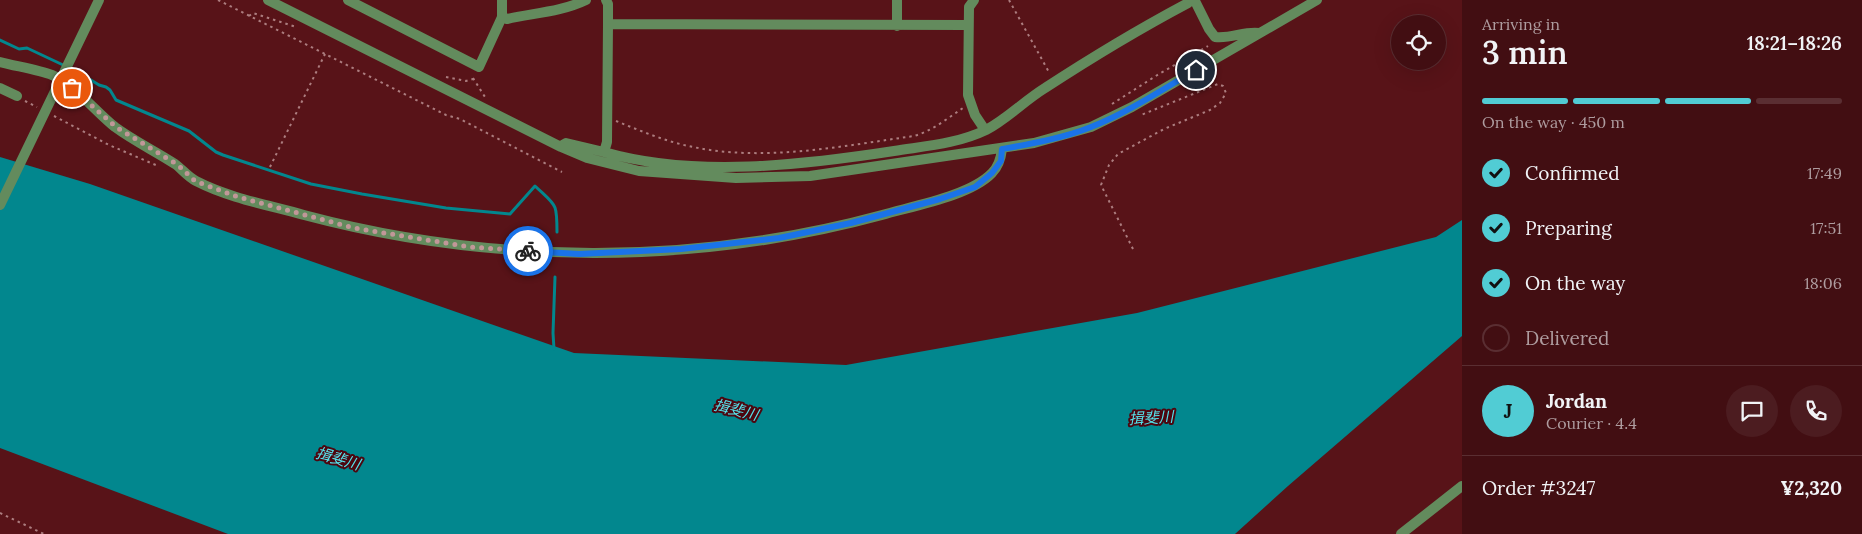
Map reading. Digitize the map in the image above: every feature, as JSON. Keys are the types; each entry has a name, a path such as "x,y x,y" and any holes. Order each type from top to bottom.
{"street":[{"path":"0,205 99,0"},
{"path":"268,0 560,147 587,158 639,171 736,178 810,176 1002,149 1034,143 1091,127 1132,107 1317,0"},
{"path":"348,0 478,67 502,17 502,0"},
{"path":"502,17 507,19 552,11 586,0"},
{"path":"604,152 608,142 608,4 606,0"},
{"path":"897,0 897,26"},
{"path":"974,0 969,7 968,95 975,115 985,130"},
{"path":"560,147 566,143 629,159 682,165 754,167 842,159 937,144 968,137 985,130 1001,121 1054,82 1192,1 1208,29 1216,37 1226,38 1252,32 1260,34"},
{"path":"608,24 968,25"},
{"path":"0,62 53,76 72,88 116,127 178,165 195,181 238,197 354,228 470,247 579,254 681,249 779,238 851,223 940,199 975,187 992,173 1001,161 1002,149"},
{"path":"0,88 17,96"},
{"path":"1401,534 1434,510 1462,486"}],"path":[{"path":"218,0 446,115 460,119 562,172"},
{"path":"1009,0 1054,82"},
{"path":"249,16 252,13 300,28"},
{"path":"1109,106 1159,74 1212,44 1216,37"},
{"path":"270,167 326,54"},
{"path":"476,66 473,79 486,98"},
{"path":"1133,249 1101,185 1109,164 1118,154 1164,129 1210,110 1220,103 1226,93 1223,86 1218,84 1135,117"},
{"path":"607,118 692,148 728,152 774,152 923,134 971,102"},
{"path":"73,126 109,145 165,169"},
{"path":"0,513 44,534"}],"water":[{"name":"揖斐川","path":"0,157 90,184 574,353 846,365 1137,313 1436,237 1462,220 1462,336 1235,534 228,534 0,448"}],"waterway":[{"path":"0,40 19,49 27,48 78,72 99,85 106,87 116,100 189,131 216,152 311,184 446,208 510,214 535,186 554,205 557,215 557,232"},
{"path":"554,349 555,277"}],"way so far":[{"path":"72,88 116,127 150,150 178,165 195,181 238,197 354,228 470,247 528,251"}],"route":[{"path":"528,251 579,254 681,249 779,238 851,223 922,204 975,187 992,173 1001,161 1002,149 1034,143 1091,127 1132,107 1196,70"}]}
